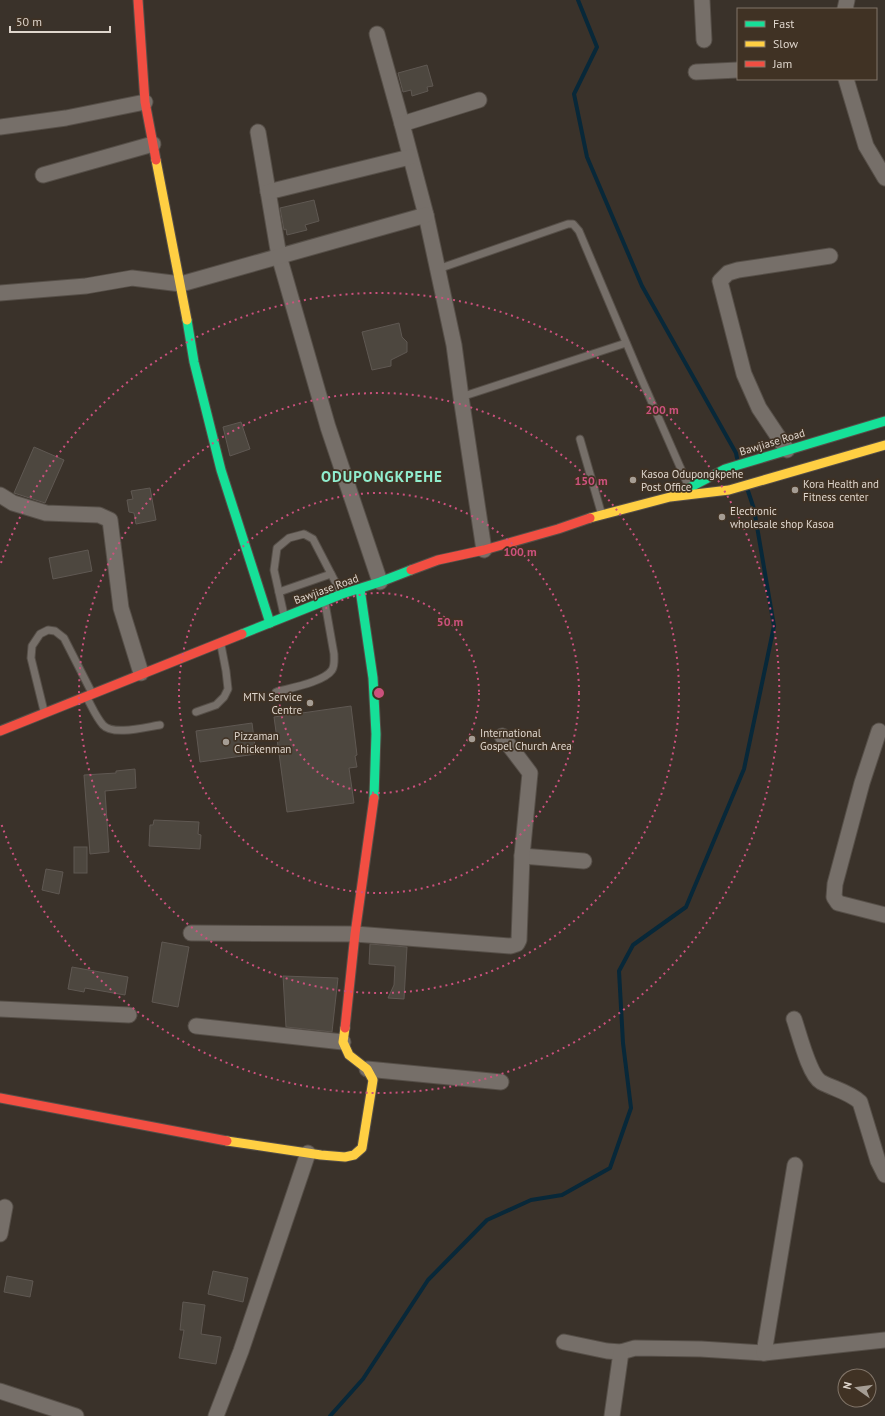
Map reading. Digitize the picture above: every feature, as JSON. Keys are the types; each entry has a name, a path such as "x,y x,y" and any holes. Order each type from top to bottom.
{"street":[{"path":"138,0 145,102 181,284 194,362 221,470 270,623"},
{"path":"702,0 704,40"},
{"path":"377,34 426,215 454,344 484,550"},
{"path":"696,72 737,70"},
{"path":"846,80 866,146 885,178"},
{"path":"402,124 479,100"},
{"path":"0,127 66,118 145,102"},
{"path":"258,132 279,256 328,427 380,582"},
{"path":"43,176 153,144"},
{"path":"268,192 410,157"},
{"path":"0,293 86,286 132,278 181,284 426,215"},
{"path":"787,450 759,408 744,374 720,281 728,273 738,270 830,256"},
{"name":"Bawjiase Road","path":"670,497 725,469 885,421"},
{"name":"Bawjiase Road","path":"0,731 141,673 221,643 342,594 380,582 438,560 484,550 601,514 670,497 730,490 885,445"},
{"path":"0,495 13,503 46,513 99,515 110,520 121,608 141,673"},
{"path":"0,1098 208,1138 308,1153 344,1157 354,1155 362,1148 373,1080 367,1069 349,1055 344,1042 354,934 375,791 376,734 373,678 360,588"},
{"path":"879,731 862,783 835,884 834,897 838,904 885,915"},
{"path":"191,933 354,934 511,946 517,944 519,940 522,856 530,773 502,736"},
{"path":"522,856 584,861"},
{"path":"0,1009 129,1015"},
{"path":"794,1019 811,1069 819,1081 855,1098 860,1102 878,1161 885,1175"},
{"path":"196,1026 344,1042"},
{"path":"367,1069 501,1082"},
{"path":"216,1416 241,1351 308,1153"},
{"path":"764,1353 795,1165"},
{"path":"0,1234 5,1207"},
{"path":"564,1342 607,1352 621,1352 635,1348 701,1349 764,1353 885,1340"},
{"path":"612,1416 621,1352"},
{"path":"0,1391 76,1416"}],"lane":[{"path":"438,269 568,224 573,224 579,231 626,343 690,487"},
{"path":"461,397 626,343"},
{"path":"580,438 601,514"},
{"path":"285,617 274,570 277,548 289,538 304,534 313,539 342,594"},
{"path":"279,592 331,574"},
{"path":"276,692 319,680 332,671 335,662 325,601"},
{"path":"45,713 32,658 32,646 40,634 48,630 55,631 64,638 103,725 109,730 116,731 160,726"},
{"path":"196,712 216,705 228,689 221,643"}],"building":[{"path":"427,65 433,86 427,87 428,91 412,96 411,90 403,92 398,73"},
{"path":"314,200 319,221 305,225 307,230 287,235 286,229 284,230 280,208"},
{"path":"399,323 402,337 407,342 407,352 391,360 391,366 372,370 362,332"},
{"path":"241,422 250,449 230,456 223,427"},
{"path":"34,447 64,460 45,503 14,493"},
{"path":"150,488 156,520 136,524 134,513 129,512 127,500 133,499 131,491"},
{"path":"88,550 92,571 53,579 49,558"},
{"path":"351,706 357,755 355,756 357,767 349,768 354,803 287,812 274,717"},
{"name":"Pizzaman Chickenman","path":"252,723 256,754 200,762 196,731"},
{"path":"135,769 136,788 105,791 109,852 90,854 84,775 116,773 116,771"},
{"path":"154,820 199,822 198,834 201,835 200,849 149,846 150,825 153,825"},
{"path":"74,847 87,847 87,873 74,873"},
{"path":"46,869 63,872 59,894 42,890"},
{"path":"162,942 189,947 178,1007 152,1002"},
{"path":"370,944 407,947 404,999 388,998 394,985 395,966 369,964"},
{"path":"72,967 128,977 125,995 85,988 84,992 68,989"},
{"path":"283,976 338,978 332,1032 286,1027"},
{"path":"213,1271 248,1278 243,1302 208,1294"},
{"path":"7,1276 33,1281 30,1297 4,1292"},
{"path":"183,1302 205,1305 201,1334 221,1337 216,1364 179,1358 184,1330 180,1330"}],"waterway":[{"path":"578,0 597,47 574,94 587,157 642,286 736,453 737,458"},
{"path":"330,1416 363,1379 428,1280 487,1220 531,1200 562,1195 610,1168 631,1108 623,1043 619,971 633,945 686,907 744,769 774,626 754,509 748,491"}],"traffic: fast":[{"path":"187,320 194,362 221,470 270,623"},
{"path":"685,490 725,469 885,421"},
{"path":"242,634 342,594 411,570"},
{"path":"360,589 373,678 376,734 374,798"}],"traffic: slow":[{"path":"156,160 187,320"},
{"path":"590,518 670,497 729,490 885,445"},
{"path":"227,1141 321,1155 345,1157 354,1155 362,1148 373,1080 367,1069 349,1055 343,1042 345,1028"}],"traffic: jam":[{"path":"138,0 145,102 156,160"},
{"path":"411,570 438,560 484,550 558,529 590,518"},
{"path":"0,731 242,634"},
{"path":"345,1028 355,934 374,798"},
{"path":"0,1098 227,1141"}],"place":[{"name":"Kasoa Odupongkpehe Post Office","path":"633,480"},
{"name":"Kora Health and Fitness center","path":"795,490"},
{"name":"Electronic wholesale shop Kasoa","path":"722,517"},
{"name":"MTN Service Centre","path":"310,703"},
{"name":"International Gospel Church Area","path":"472,739"},
{"name":"Pizzaman Chickenman","path":"226,742"}],"district":[{"name":"ODUPONGKPEHE","path":"382,477"}]}
